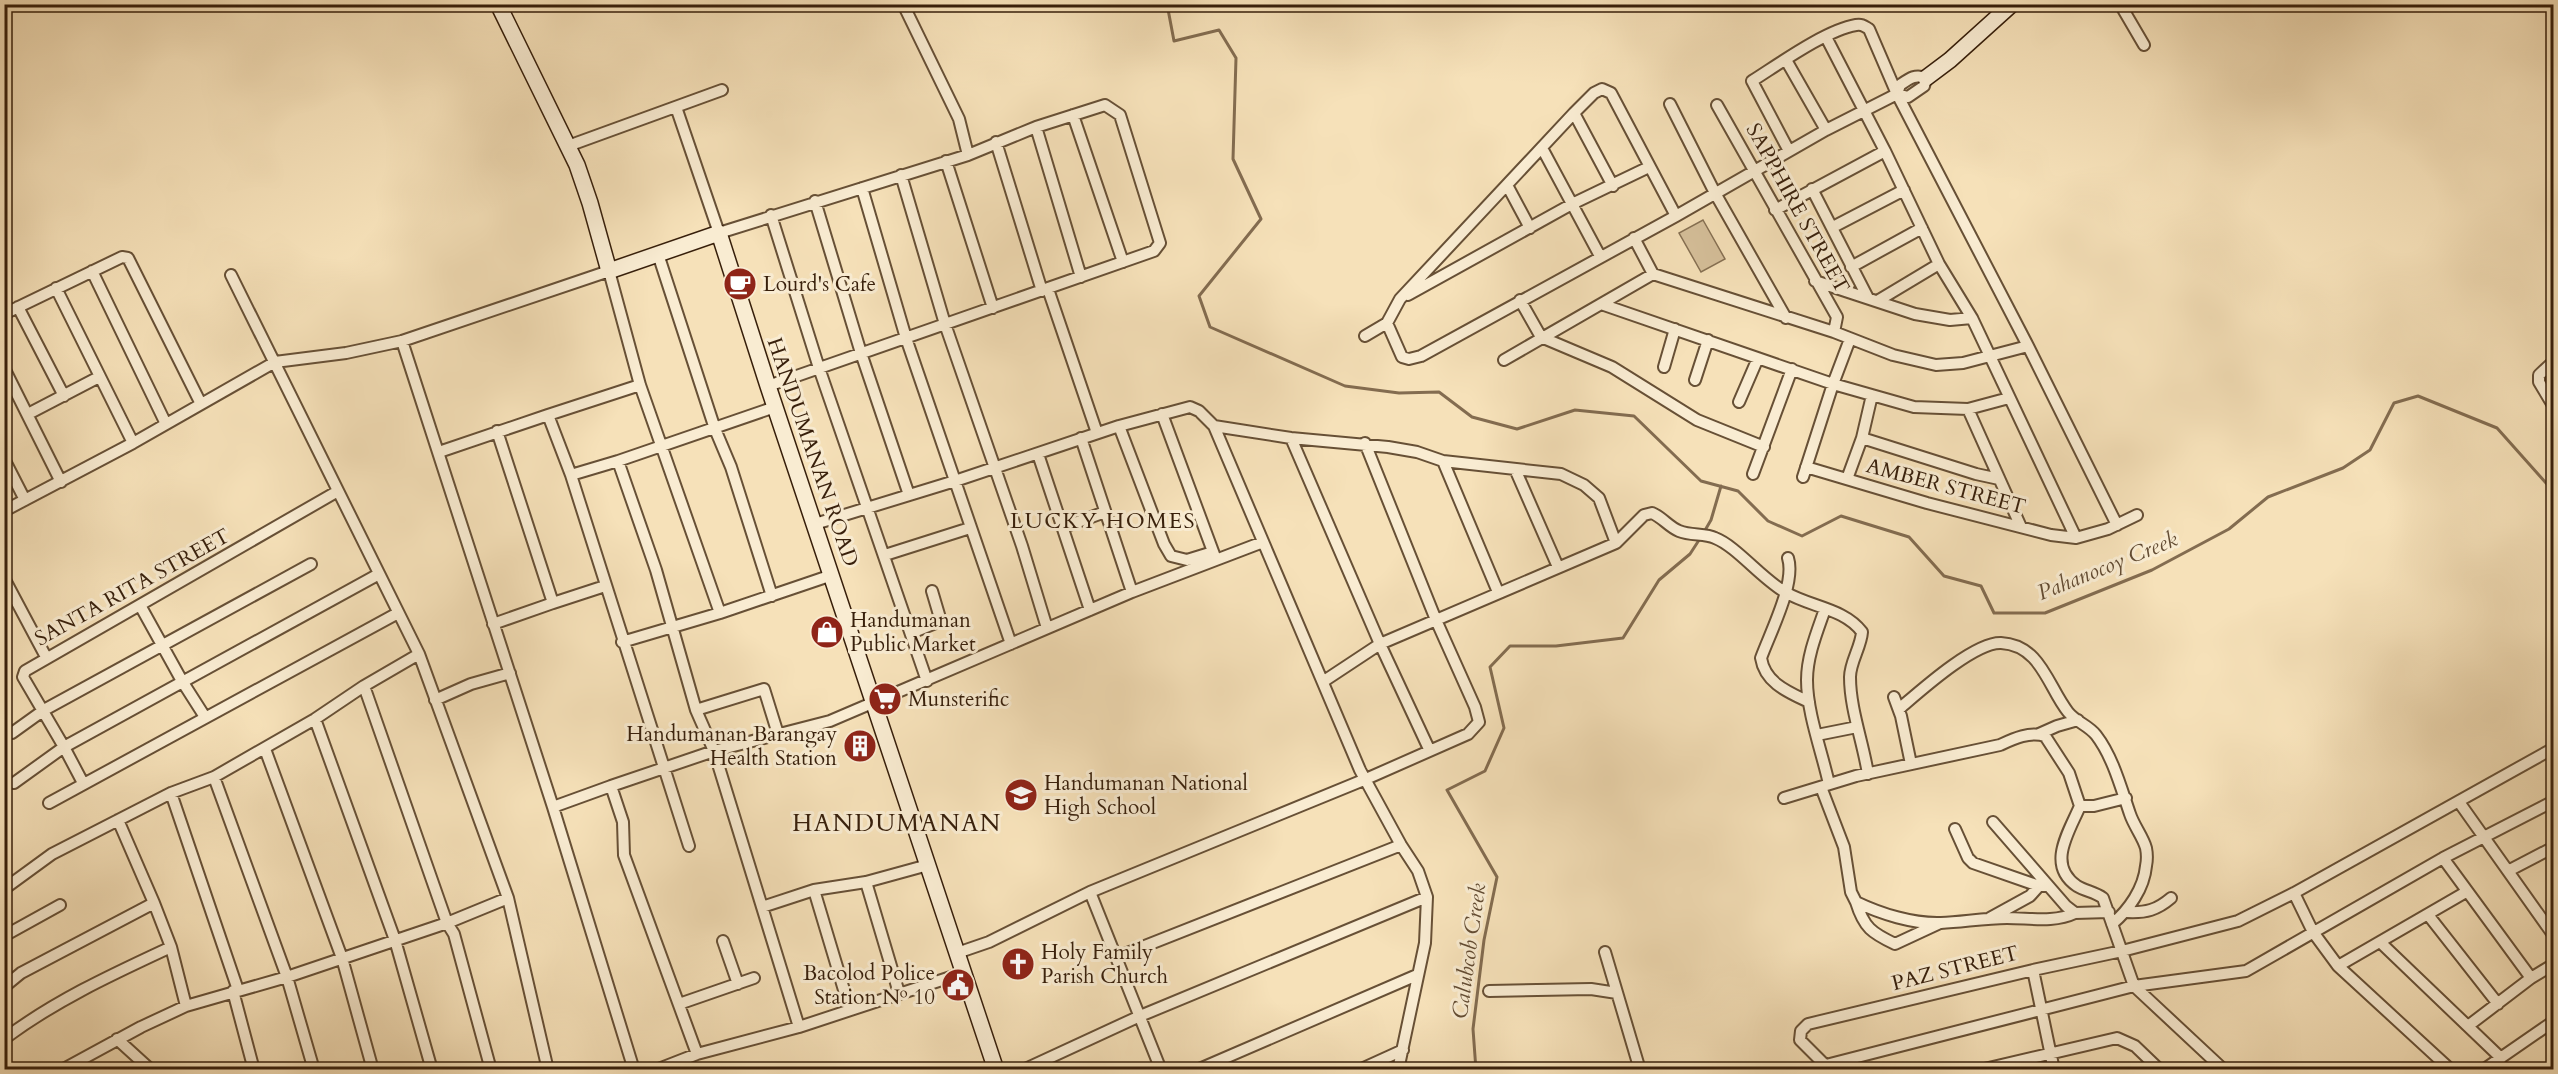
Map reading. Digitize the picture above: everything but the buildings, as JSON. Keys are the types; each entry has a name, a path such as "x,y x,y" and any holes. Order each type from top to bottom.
{"street":[{"path":"498,4 568,146 588,193 640,385 720,613"},
{"path":"903,4 955,109 968,155"},
{"path":"1387,324 1402,357 1409,359 1421,356 1676,216 1826,130 1897,94 1900,85 1911,77 1918,75 1926,78 1950,60 2012,4"},
{"path":"2120,4 2144,45"},
{"path":"1789,151 1752,81 1826,37 1855,25 1862,25 1869,29 1897,94 2028,346 2117,525"},
{"path":"1826,37 1940,264 1972,318 2076,538 2117,525 2137,515"},
{"path":"1786,60 1826,130"},
{"path":"1365,336 1387,324 1400,299 1574,113 1594,93 1602,89 1611,93 1676,216"},
{"path":"568,146 722,90"},
{"path":"1670,104 1715,193 1786,318"},
{"path":"4,510 133,443 275,362 346,353 402,341 771,215 968,155 996,142 1072,115 1106,105 1120,116 1160,243 1154,252 768,386"},
{"name":"SAPPHIRE STREET","path":"1718,105 1837,317 1834,332"},
{"path":"676,107 719,233"},
{"path":"1574,113 1613,186"},
{"path":"1072,115 1123,262"},
{"path":"1036,127 1081,277"},
{"path":"996,142 1045,290 1097,433"},
{"path":"1542,148 1600,256"},
{"path":"1775,210 1885,151"},
{"path":"946,161 993,308"},
{"path":"1400,299 1572,204 1649,167"},
{"path":"901,176 945,324 996,467 1047,628"},
{"path":"1507,185 1530,228"},
{"path":"862,188 906,338 1011,644"},
{"path":"1812,189 1851,267 1873,299"},
{"path":"1833,227 1904,190"},
{"path":"815,201 861,353 909,495"},
{"path":"771,215 819,368 927,681"},
{"path":"1851,267 1922,228"},
{"name":"HANDUMANAN ROAD","path":"719,233 996,1070"},
{"path":"1634,238 1653,274 1834,332 1893,355 1936,365 1962,363 2028,346"},
{"path":"658,254 715,429 731,467 772,596"},
{"path":"4,314 122,256 132,264 201,404"},
{"path":"1873,299 1940,264"},
{"path":"92,271 166,424"},
{"path":"1504,360 1653,274"},
{"path":"231,275 419,654 508,898 548,1070"},
{"path":"1815,281 1915,314 1950,320 1972,318"},
{"path":"56,288 133,443"},
{"path":"1520,300 1541,337 1612,368 1697,420 1764,447"},
{"path":"1601,304 1833,384 1914,407 1968,408 2009,398"},
{"path":"18,307 64,396"},
{"path":"1664,367 1675,329"},
{"path":"1833,384 1850,339"},
{"path":"1695,380 1708,340"},
{"path":"402,341 553,807 634,1070"},
{"path":"1739,402 1758,358"},
{"path":"2553,361 2539,375 2539,382 2553,407"},
{"path":"4,368 61,482"},
{"path":"1753,474 1792,369"},
{"path":"28,414 99,377"},
{"name":"AMBER STREET","path":"1833,384 1805,472 1847,479 2051,535 2076,538"},
{"path":"439,452 640,385"},
{"path":"1847,479 1862,438 1872,395"},
{"path":"571,475 715,429 775,407"},
{"path":"815,524 956,481 1119,426 1190,407 1199,411 1214,426 1324,681 1360,771 1418,871 1427,897 1425,943 1398,1070"},
{"path":"1968,408 2021,527"},
{"path":"1162,414 1215,556"},
{"path":"548,415 571,475 622,642 665,767 689,846"},
{"path":"1119,426 1164,544 1171,556 1187,560 1215,556"},
{"path":"1214,426 1291,438 1365,443 1417,452 1443,461 1561,474 1584,485 1599,498 1616,543"},
{"path":"497,431 553,603"},
{"path":"1081,438 1132,592"},
{"path":"1291,438 1380,644 1429,749"},
{"path":"1862,438 1976,474 2000,479"},
{"path":"957,953 988,942 1090,892 1366,779 1429,749 1468,734 1479,722 1475,706 1436,620 1365,443"},
{"path":"1038,454 1090,610"},
{"path":"4,459 25,500"},
{"path":"618,461 656,570 696,710 714,751 799,1027"},
{"path":"1443,461 1498,592"},
{"path":"1515,468 1558,567"},
{"name":"SANTA RITA STREET","path":"83,783 23,674 46,657 141,607 338,491"},
{"path":"1064,527 1105,512"},
{"path":"1324,681 1380,644 1616,543 1644,515 1652,513 1677,530 1694,536 1714,537 1785,592 1838,613 1856,623 1862,632 1861,644 1850,675 1857,727 1862,740 1868,774"},
{"path":"885,555 970,528"},
{"path":"553,807 714,751 830,721 875,704 1215,556 1263,542"},
{"path":"1788,558 1791,567 1785,592 1761,658 1768,678 1809,702"},
{"path":"12,734 44,710 311,564"},
{"path":"14,783 64,747 379,574"},
{"path":"622,642 720,613 832,575"},
{"path":"4,578 46,657"},
{"path":"493,624 605,586"},
{"path":"911,633 938,622 940,618 932,591"},
{"path":"141,607 205,717"},
{"path":"1825,609 1808,663 1809,702 1825,785 1845,847 1851,892 1860,914 1873,933 1895,944 1939,923"},
{"path":"49,803 398,613"},
{"path":"1899,709 1962,660 1983,648 2001,643 2017,646 2030,654 2043,670 2068,712 2088,726 2098,737 2146,847 2146,867 2127,912 2112,924"},
{"path":"4,889 52,854 171,793 214,777 315,719 364,686 419,654"},
{"path":"435,700 471,684 510,673"},
{"path":"364,686 447,923 454,934 491,1070"},
{"path":"696,710 764,689 778,734"},
{"path":"1894,697 1899,709 1911,764"},
{"path":"315,719 395,940 432,1070"},
{"path":"1785,798 1868,774 2000,745 2014,738 2039,734 2078,720"},
{"path":"1817,735 1857,727"},
{"path":"2039,734 2045,736 2054,747 2069,773 2080,806 2060,854 2061,865 2067,876 2077,886 2103,898 2134,986 2224,1070"},
{"path":"265,748 342,958 373,1070"},
{"name":"PAZ STREET","path":"1828,1067 1800,1040 1801,1031 1808,1024 2033,969 2122,951 2238,921 2294,893 2553,748"},
{"path":"214,777 287,976 314,1070"},
{"path":"611,786 623,822 624,855 697,1054"},
{"path":"171,793 235,991 254,1070"},
{"path":"2080,806 2094,806 2126,798"},
{"path":"1828,1067 2134,986 2246,971 2443,858 2553,801"},
{"path":"2459,802 2553,936"},
{"path":"118,820 171,947 186,1006"},
{"path":"1993,822 2043,886 2075,913"},
{"path":"1955,829 1972,862 2043,886"},
{"path":"1117,957 1401,845"},
{"path":"2508,871 2553,848"},
{"path":"2443,858 2531,978"},
{"path":"762,907 814,890 866,882 928,865"},
{"path":"866,882 900,993"},
{"path":"1988,919 2030,896 2043,886"},
{"path":"814,890 850,1010"},
{"path":"1090,892 1161,1070"},
{"path":"2338,966 2429,916 2466,892"},
{"path":"2294,893 2313,932 2338,966 2451,1070"},
{"path":"1023,1070 1140,1016 1427,897"},
{"path":"62,1070 186,1006 287,976 447,923 508,898"},
{"path":"2127,912 2141,913 2157,909 2171,898"},
{"path":"1856,902 1892,915 1920,922 1939,923 1988,919 2064,918 2075,913 2109,912"},
{"path":"4,987 21,973 154,903"},
{"path":"4,936 60,905"},
{"path":"2429,916 2498,1004"},
{"path":"723,941 738,984"},
{"path":"2381,943 2501,1058"},
{"path":"4,1039 26,1022 78,991 171,947"},
{"path":"1605,952 1640,1070"},
{"path":"2468,1026 2553,964"},
{"path":"2033,969 2054,1070"},
{"path":"656,1070 697,1054 799,1027 963,973"},
{"path":"1197,1070 1417,975"},
{"path":"679,1004 754,978"},
{"path":"1489,991 1591,989 1617,993"},
{"path":"2483,1070 2553,1021"},
{"path":"1980,1070 2117,1038 2135,1046 2160,1070"},
{"path":"117,1040 151,1070"},
{"path":"1359,1070 1403,1050"},
{"path":"74,1063 84,1070"},
{"path":"4,1066 10,1070"}],"shaded area":[{"path":"1703,220 1725,259 1701,272 1679,233"}],"waterway":[{"name":"Pahanocoy Creek","path":"1167,4 1174,41 1219,30 1236,58 1233,159 1261,219 1199,296 1210,327 1345,386 1399,393 1439,392 1472,417 1517,429 1575,410 1634,416 1701,481 1738,491 1768,521 1802,536 1841,516 1909,537 1944,576 1981,586 1994,613 2045,613 2152,570 2229,529 2268,497 2343,468 2370,450 2394,403 2418,396 2497,428 2554,492"},
{"name":"Calubcob Creek","path":"1704,532 1711,520 1721,486"},
{"name":"Calubcob Creek","path":"1476,1070 1473,1029 1484,940 1497,877 1447,790 1485,771 1504,728 1490,667 1510,646 1556,646 1623,638 1659,580 1690,554 1701,537"}],"place":[{"name":"Lourd's Cafe","path":"740,284"},
{"name":"Handumanan Public Market","path":"827,632"},
{"name":"Munsterific","path":"885,699"},
{"name":"Handumanan Barangay Health Station","path":"860,746"},
{"name":"Handumanan National High School","path":"1021,795"},
{"name":"Holy Family Parish Church","path":"1018,964"},
{"name":"Bacolod Police Station № 10","path":"958,985"}],"district":[{"name":"LUCKY HOMES","path":"1103,520"},
{"name":"HANDUMANAN","path":"897,823"}]}
